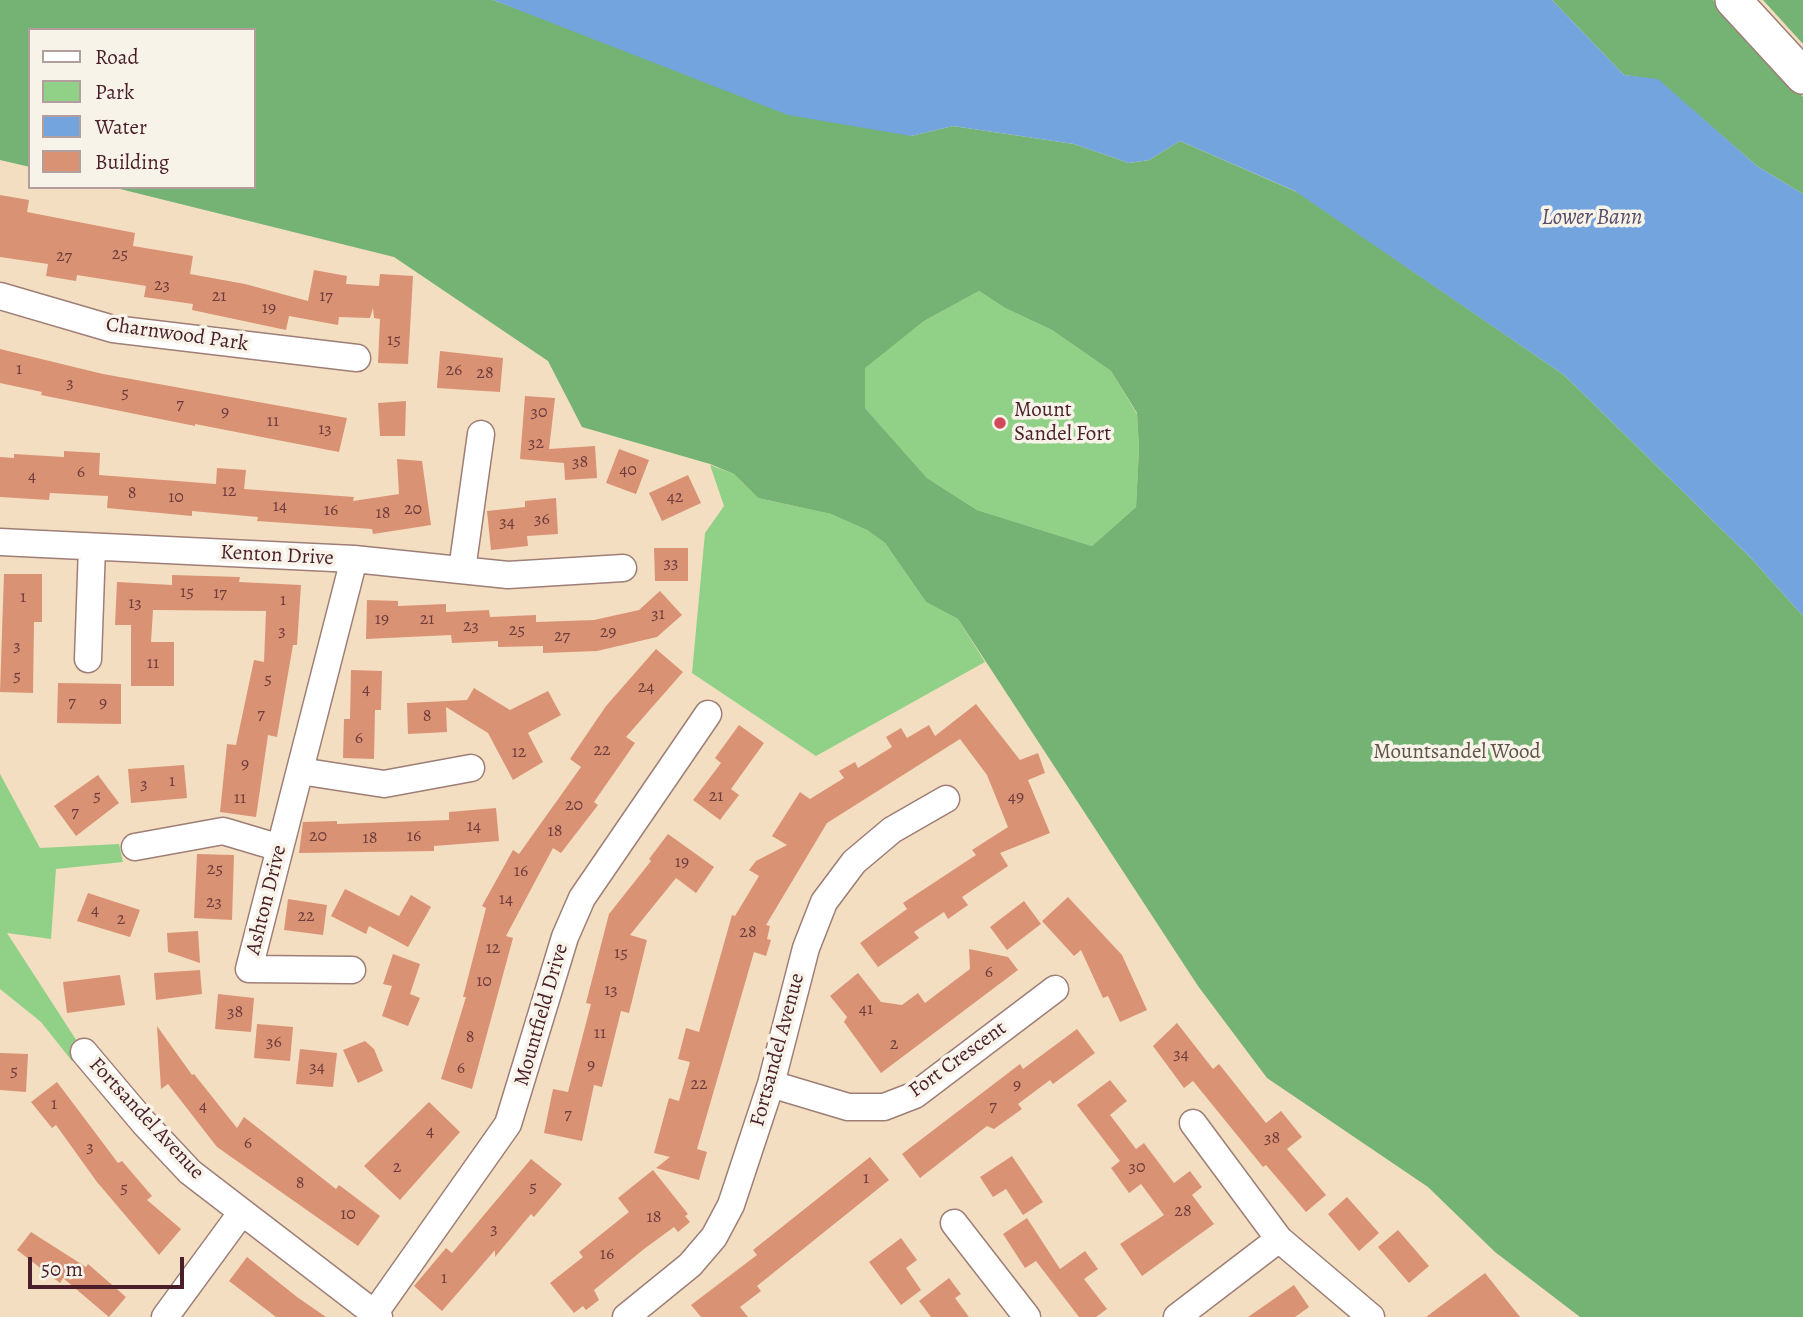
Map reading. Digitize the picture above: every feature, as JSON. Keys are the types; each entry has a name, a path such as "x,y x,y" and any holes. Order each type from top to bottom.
{"main road":[{"path":"1733,0 1803,76"}],"street":[{"name":"Charnwood Park","path":"0,296 113,329 356,358"},
{"path":"462,570 481,435"},
{"name":"Kenton Drive","path":"0,542 354,559 509,575 623,568"},
{"path":"88,659 92,547"},
{"name":"Ashton Drive","path":"352,970 249,969 354,559"},
{"name":"Mountfield Drive","path":"377,1315 508,1124 565,937 582,898 708,714"},
{"path":"300,771 384,784 471,768"},
{"name":"Fortsandel Avenue","path":"626,1317 690,1265 714,1237 731,1205 771,1084 806,948 824,902 854,862 892,830 946,799"},
{"path":"135,847 223,831 280,848"},
{"name":"Fort Crescent","path":"771,1084 848,1107 884,1107 915,1094 1055,989"},
{"name":"Fortsandel Avenue","path":"84,1052 144,1124 190,1172 377,1315"},
{"path":"1193,1123 1279,1239 1371,1317"},
{"path":"165,1317 242,1212"},
{"path":"954,1223 1027,1317"},
{"path":"1177,1317 1279,1239"}],"green space":[{"name":"Mountsandel Wood","path":"0,0 493,0 614,45 911,136 953,126 1074,144 1129,163 1149,160 1180,141 1299,193 1564,375 1751,558 1803,616 1803,1317 1580,1317 1495,1252 1428,1187 1267,1078 1198,986 958,619 926,602 885,543 867,530 831,514 758,498 734,474 710,464 582,427 548,361 394,257 120,189 256,189 256,28 28,28 28,167 0,160","holes":["979,291 1005,308 1052,330 1111,371 1137,413 1139,449 1136,507 1092,546 977,510 927,478 865,408 865,368 924,321"]},
{"path":"1552,0 1713,0 1767,51 1803,97 1803,194 1757,166 1658,80 1624,75"},
{"path":"1763,0 1803,0 1803,44"},
{"path":"979,291 1005,308 1052,330 1111,371 1137,414 1139,449 1136,507 1092,546 977,510 927,478 865,408 865,367 924,321"},
{"path":"710,465 734,474 758,498 831,514 867,530 885,543 926,602 958,619 985,662 816,756 692,673 705,533 724,506"},
{"path":"0,774 40,848 119,844 123,862 56,869 51,939 7,933 84,1052 72,1061 41,1022 0,989"}],"water":[{"name":"Lower Bann","path":"493,0 1552,0 1624,75 1658,79 1757,166 1803,194 1803,616 1751,558 1564,375 1295,191 1180,141 1149,160 1129,163 1074,144 953,126 911,136 788,115"}],"building":[{"path":"0,195 29,200 27,212 135,233 133,246 193,256 190,274 245,284 308,301 314,270 347,276 346,284 379,286 380,274 413,276 408,364 378,363 380,319 374,318 373,308 370,318 339,317 338,325 289,316 286,330 192,310 193,304 144,297 146,286 77,275 76,281 46,276 48,264 0,257"},
{"path":"0,349 103,374 347,418 339,452 41,395 42,392 0,383"},
{"path":"440,351 503,358 500,392 437,388"},
{"path":"525,396 555,398 549,449 595,446 597,478 565,480 564,463 520,459"},
{"path":"406,401 405,436 380,436 378,403"},
{"path":"619,449 649,460 636,494 606,483"},
{"path":"64,451 100,453 99,475 216,484 217,468 246,470 244,489 354,497 353,501 399,494 397,459 422,461 431,525 373,534 372,529 257,521 258,517 192,511 192,516 107,508 108,496 50,493 49,500 0,497 0,457 14,458 14,454 64,457"},
{"path":"688,475 701,503 662,521 649,493"},
{"path":"556,498 558,534 527,536 528,546 491,550 487,511 525,507 525,501"},
{"path":"654,548 688,548 688,581 655,581"},
{"path":"4,574 42,574 42,622 34,622 33,693 0,692"},
{"path":"172,575 240,577 239,582 301,585 297,645 293,645 277,737 268,735 256,817 220,812 227,744 236,745 254,660 264,662 266,611 153,610 151,642 174,642 174,686 131,686 131,625 115,625 117,582 172,585"},
{"path":"660,591 682,615 657,637 597,651 543,653 543,646 498,647 498,641 452,643 451,635 366,639 367,600 398,601 398,606 446,604 446,612 489,610 490,617 536,615 536,622 594,620 639,610"},
{"path":"656,649 683,672 626,737 635,743 594,802 598,805 561,853 553,848 506,936 513,938 472,1089 441,1079 466,997 463,997 486,908 482,906 513,850 519,854 581,767 570,759 606,706"},
{"path":"351,670 382,671 381,710 375,710 374,759 343,758 344,719 350,719"},
{"path":"58,683 121,684 121,724 57,723"},
{"path":"474,688 510,710 548,691 561,715 528,733 543,762 513,780 488,733 446,707 447,732 408,734 407,703 467,700"},
{"path":"976,704 1020,760 1038,753 1045,773 1028,780 1050,833 1000,853 1008,866 962,897 968,905 948,919 944,912 914,932 919,938 878,967 860,943 907,909 903,903 976,855 972,850 1008,827 987,775 960,739 827,823 766,925 770,926 767,939 771,940 766,956 754,952 697,1149 707,1152 699,1180 656,1168 670,1157 654,1153 669,1098 679,1101 690,1062 678,1059 686,1028 699,1032 732,915 735,916 759,876 749,870 756,861 787,845 772,836 800,792 810,799 844,778 839,771 855,762 858,768 892,747 886,737 901,728 907,738 929,725 935,736"},
{"path":"739,725 764,743 731,789 739,795 720,820 693,800 721,763 715,758"},
{"path":"184,765 187,798 131,803 128,769"},
{"path":"98,775 119,803 76,836 54,806"},
{"path":"496,808 499,841 434,846 434,851 299,853 303,822 337,821 337,824 449,820 449,812"},
{"path":"668,834 714,867 696,893 676,878 630,935 647,940 629,1013 621,1011 602,1087 594,1085 582,1141 544,1133 553,1089 568,1092 591,1004 586,1003 609,914 651,861 649,859"},
{"path":"197,854 234,855 232,920 194,918"},
{"path":"345,889 399,916 411,895 431,907 408,947 369,926 366,934 331,916"},
{"path":"88,893 140,910 130,937 77,921"},
{"path":"1068,897 1122,955 1147,1010 1120,1022 1108,996 1103,998 1081,950 1074,956 1042,921"},
{"path":"288,899 327,905 323,935 284,930"},
{"path":"1024,901 1041,924 1007,950 990,927"},
{"path":"198,931 200,963 168,952 167,933"},
{"path":"969,949 1008,957 1018,970 881,1073 844,1022 847,1017 830,996 858,973 881,1002 902,1005 918,993 925,1003 970,969"},
{"path":"393,954 420,964 410,994 420,998 408,1026 382,1016 392,986 383,984"},
{"path":"200,970 202,994 156,1000 154,973"},
{"path":"120,975 125,1005 67,1013 63,982"},
{"path":"218,994 254,998 251,1032 215,1029"},
{"path":"1177,1023 1213,1069 1219,1064 1266,1123 1281,1111 1302,1137 1287,1149 1326,1195 1306,1212 1266,1165 1263,1167 1193,1081 1184,1088 1153,1046"},
{"path":"257,1024 293,1027 290,1061 254,1058"},
{"path":"157,1026 192,1075 194,1074 237,1128 244,1117 336,1189 339,1185 380,1216 358,1246 217,1147 168,1084 161,1089"},
{"path":"1077,1029 1095,1053 1053,1084 1050,1080 1018,1104 1022,1109 994,1129 987,1126 920,1178 902,1154 1020,1064 1023,1069"},
{"path":"365,1041 374,1049 383,1071 358,1083 343,1050"},
{"path":"300,1049 337,1053 333,1087 296,1084"},
{"path":"0,1053 28,1054 26,1092 0,1090"},
{"path":"1110,1080 1127,1101 1110,1115 1136,1149 1144,1143 1174,1183 1190,1171 1202,1187 1192,1195 1214,1224 1142,1276 1120,1244 1164,1215 1141,1184 1129,1193 1111,1168 1120,1161 1077,1105"},
{"path":"57,1082 118,1163 122,1161 152,1196 147,1200 181,1229 159,1255 97,1182 56,1125 52,1128 31,1102"},
{"path":"429,1102 460,1132 400,1200 364,1166"},
{"path":"1012,1156 1043,1202 1023,1215 1006,1189 993,1197 980,1177"},
{"path":"870,1157 889,1180 757,1286 761,1291 740,1307 748,1317 701,1317 691,1305 757,1255 753,1250"},
{"path":"531,1159 562,1184 534,1217 531,1214 495,1257 495,1250 442,1311 414,1286 446,1248 452,1253"},
{"path":"653,1170 688,1214 685,1216 690,1222 678,1232 674,1227 644,1249 594,1290 599,1300 586,1310 583,1306 574,1313 550,1283 583,1257 579,1252 629,1212 618,1198"},
{"path":"1347,1197 1379,1233 1359,1251 1328,1214"},
{"path":"1027,1218 1060,1269 1085,1251 1098,1269 1084,1279 1107,1309 1096,1317 1079,1317 1036,1261 1025,1268 1003,1234"},
{"path":"1398,1230 1429,1266 1409,1283 1378,1247"},
{"path":"31,1232 86,1267 88,1264 126,1297 109,1317 63,1278 60,1283 17,1250"},
{"path":"901,1238 917,1260 906,1268 921,1290 901,1305 869,1262"},
{"path":"247,1257 326,1317 276,1317 229,1281"},
{"path":"1485,1273 1520,1317 1426,1317"},
{"path":"949,1278 961,1294 955,1298 969,1317 931,1317 919,1301"},
{"path":"1294,1285 1309,1307 1295,1317 1248,1317"}],"place":[{"name":"Mount Sandel Fort","path":"1000,423"}]}
